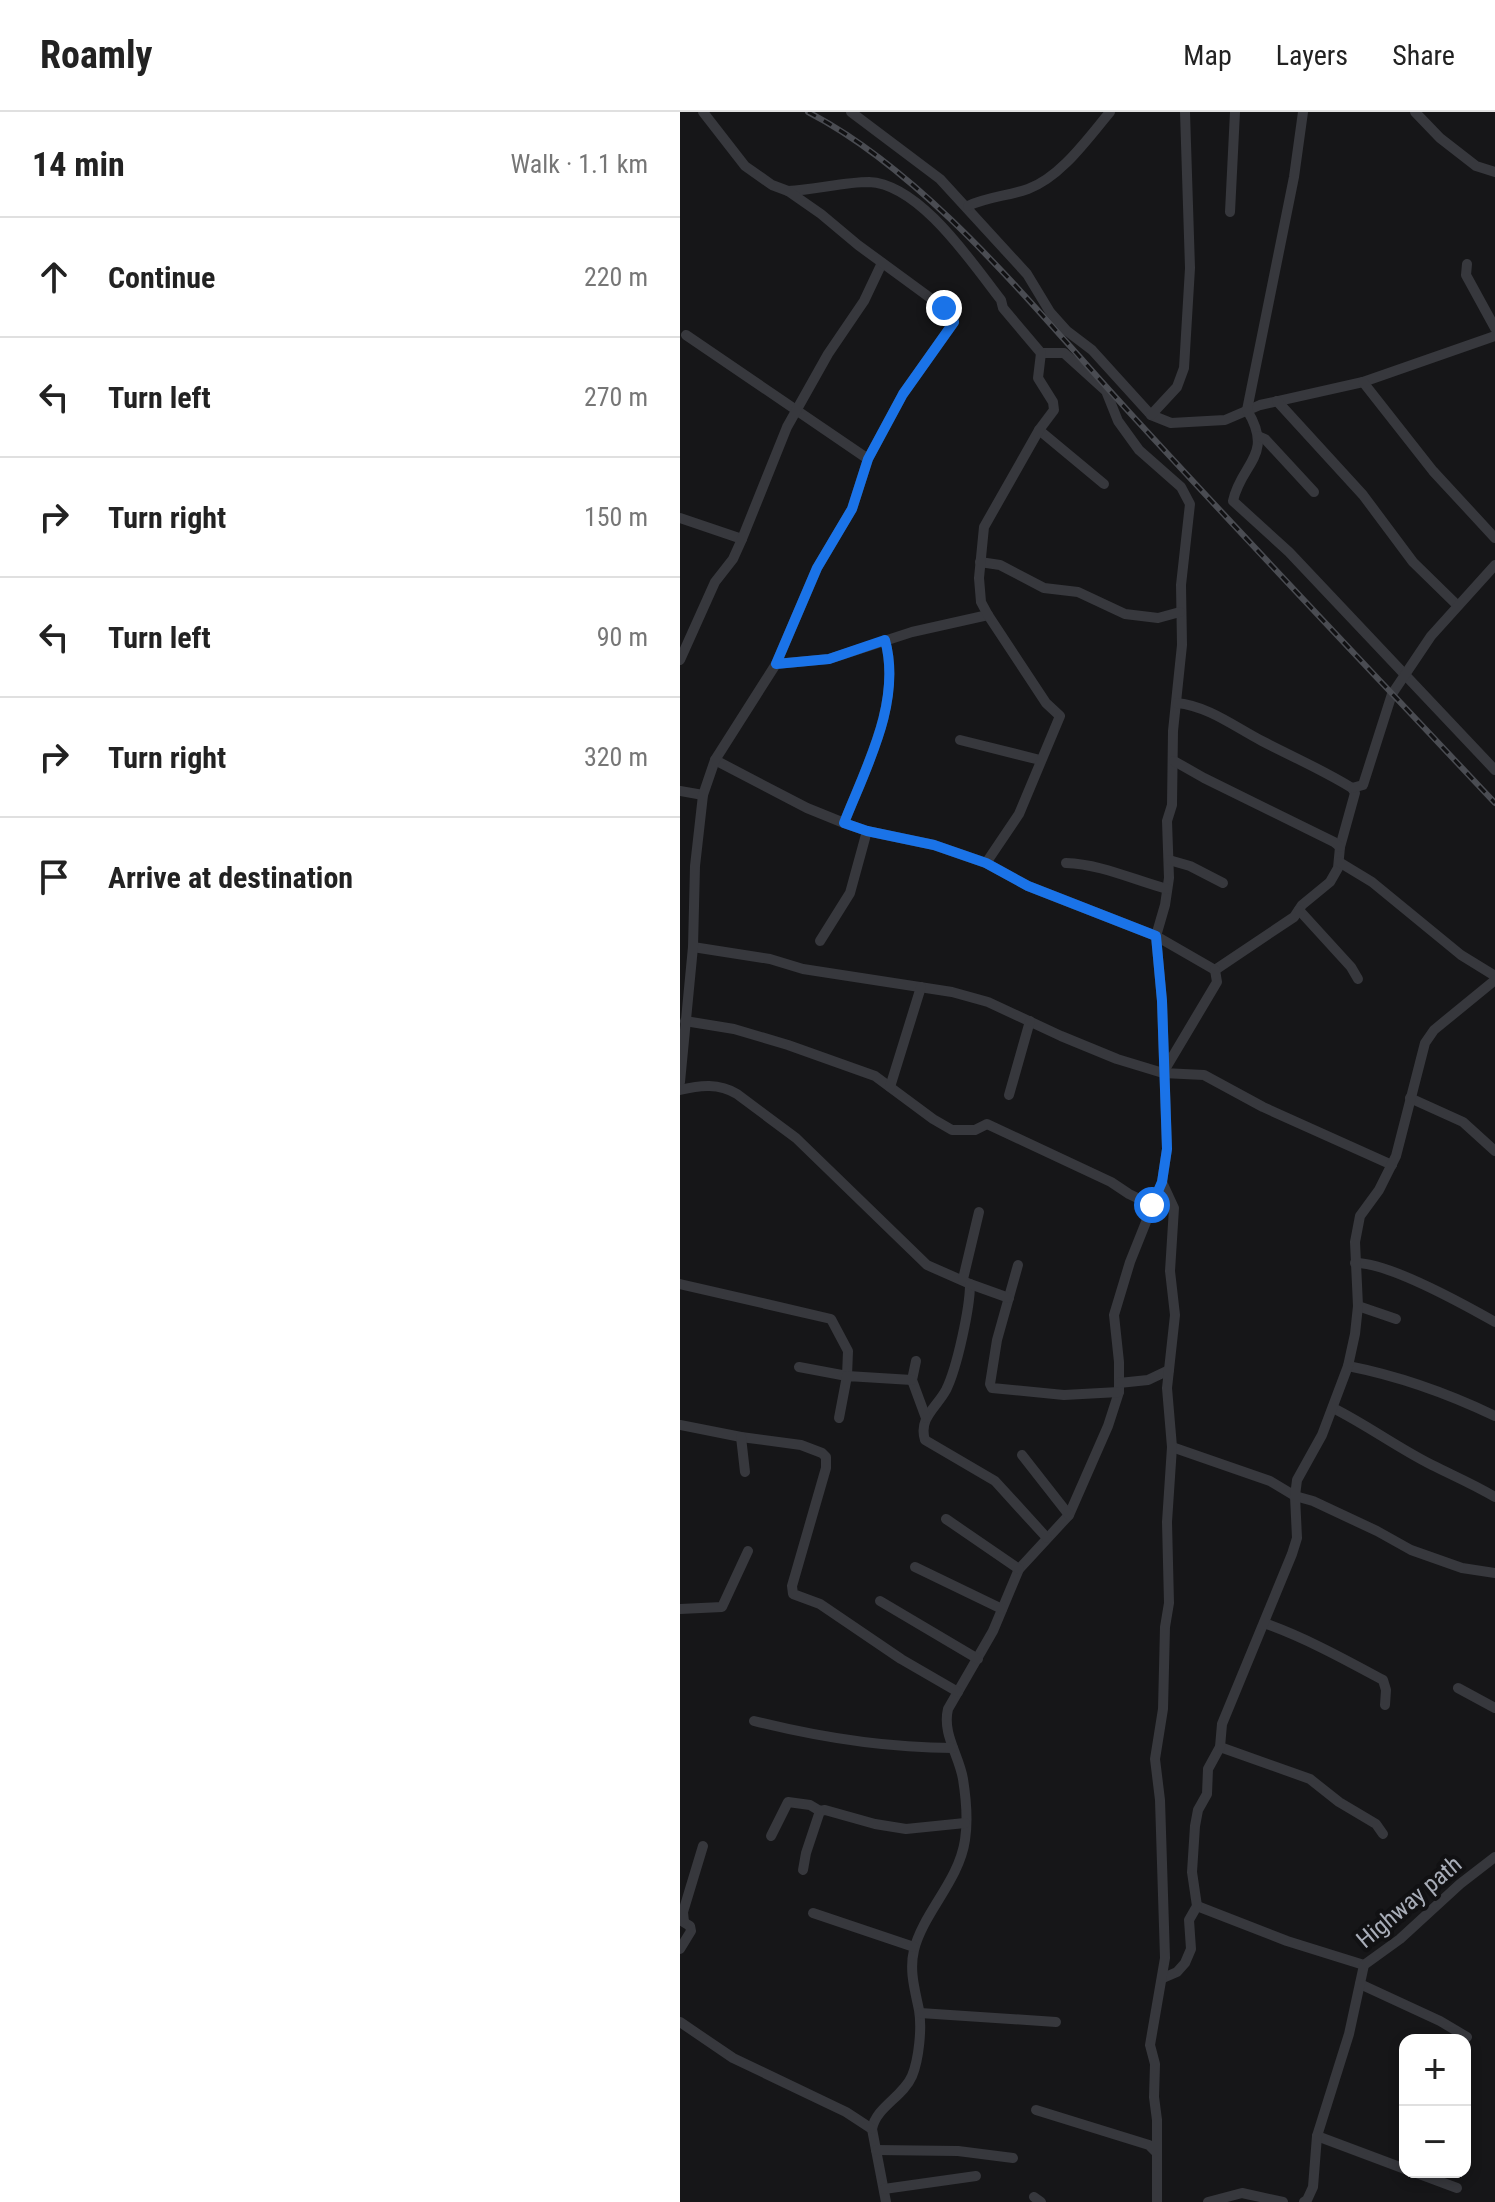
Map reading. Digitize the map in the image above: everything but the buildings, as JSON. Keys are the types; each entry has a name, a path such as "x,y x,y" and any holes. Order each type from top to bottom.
{"street":[{"path":"680,1082 693,947 695,866 703,795 715,760 776,664 817,568 852,509 868,459 903,394 954,322 952,315 944,308 788,191 772,185 745,166 703,112"},
{"path":"968,206 1031,188 1052,175 1110,112"},
{"path":"1151,415 1177,387 1184,368 1190,268 1185,112"},
{"path":"1230,212 1235,112"},
{"path":"1303,112 1294,177 1247,410 1258,436 1254,463 1236,488 1233,501 1289,552 1495,770"},
{"path":"1415,112 1440,138 1476,166 1495,172"},
{"path":"854,113 940,179 968,206 1027,274 1050,312 1067,331 1092,350 1151,415 1171,423 1225,420 1277,401 1363,382 1495,336"},
{"path":"788,191 868,182 898,189 949,235 1041,353 1038,378 1053,402 1054,410 1039,430 984,527 980,562 981,602 1046,703 1060,716 1019,814 986,863"},
{"path":"680,656 691,639 715,582 733,559 796,409 864,301 882,263"},
{"path":"1467,264 1466,275 1495,328"},
{"path":"686,335 868,459"},
{"path":"886,2202 872,2129 874,2121 902,2093 912,2076 920,2013 911,1966 914,1947 956,1867 965,1841 963,1777 945,1722 1019,1569 1069,1515 1096,1455 1119,1387 1114,1315 1130,1262 1162,1182 1167,1149 1162,1001 1156,936 1167,889 1167,821 1172,805 1173,731 1182,645 1180,612 1185,536 1190,511 1188,496 1139,450 1118,421 1113,402 1100,385 1064,353 1041,353"},
{"path":"1363,382 1433,471 1495,538"},
{"path":"1277,401 1363,495 1413,562 1457,605"},
{"path":"1039,430 1104,484"},
{"path":"1258,436 1265,439 1314,492"},
{"path":"680,518 742,539"},
{"path":"980,562 1000,565 1044,588 1078,592 1095,598 1125,614 1158,618 1180,612"},
{"path":"1352,788 1363,785 1392,694 1405,673 1457,605 1495,565"},
{"path":"1486,573 1495,584"},
{"path":"776,664 829,659 885,640 988,615"},
{"path":"844,823 880,735 885,714 890,676 885,640"},
{"path":"1177,703 1187,703 1238,725 1352,788 1355,793 1340,847 1339,862 1330,882 1294,917 1215,970"},
{"path":"960,740 1040,760"},
{"path":"715,760 807,808 844,823 934,845 986,863 1028,886 1156,936 1215,970"},
{"path":"1174,761 1340,847"},
{"path":"680,791 703,795"},
{"path":"820,941 850,893 867,831"},
{"path":"1169,860 1190,866 1223,883"},
{"path":"1163,1978 1177,1972 1191,1949 1189,1920 1197,1906 1192,1872 1195,1826 1198,1810 1207,1794 1208,1769 1220,1747 1222,1724 1297,1538 1297,1480 1322,1435 1348,1366 1358,1306 1355,1242 1360,1216 1392,1165 1422,1051 1434,1030 1495,978 1461,955 1372,882 1339,862"},
{"path":"1066,863 1088,864 1121,877 1167,889"},
{"path":"1299,910 1351,967 1358,979"},
{"path":"693,947 770,959 803,969 921,987 988,1002 1117,1059 1163,1073 1204,1075 1276,1114 1392,1165"},
{"path":"1163,1073 1217,982 1215,970"},
{"path":"890,1087 921,987"},
{"path":"685,1021 734,1029 875,1076 944,1127 975,1130 987,1124 1101,1177 1152,1205"},
{"path":"1009,1095 1030,1021"},
{"path":"680,1090 714,1085 737,1094 796,1138 927,1265 1009,1298"},
{"path":"1410,1098 1463,1122 1495,1151"},
{"path":"1157,2202 1155,2064 1150,2045 1156,1995 1163,1978 1165,1958 1160,1800 1155,1759 1163,1709 1164,1636 1169,1603 1167,1522 1172,1447 1167,1388 1175,1315 1170,1271 1174,1208 1162,1182"},
{"path":"979,1212 953,1371 947,1388 926,1418 922,1430 925,1440 995,1481 1047,1538"},
{"path":"1355,1263 1366,1262 1386,1269 1464,1303 1495,1322"},
{"path":"1018,1265 997,1340 990,1384 992,1388 1064,1395 1119,1387 1148,1380 1169,1370"},
{"path":"680,1284 831,1319 848,1351 839,1418"},
{"path":"1358,1306 1396,1319"},
{"path":"916,1361 912,1380 926,1418"},
{"path":"1348,1366 1444,1392 1495,1416"},
{"path":"799,1367 847,1376 912,1380"},
{"path":"1333,1408 1495,1497"},
{"path":"680,1425 801,1445 822,1453 826,1457 826,1468 792,1586 793,1594 820,1604 901,1659 958,1692"},
{"path":"741,1437 745,1472"},
{"path":"1172,1447 1270,1481 1295,1496 1331,1509 1411,1550 1462,1568 1495,1573"},
{"path":"1022,1455 1069,1515"},
{"path":"946,1519 1019,1569"},
{"path":"680,1609 722,1607 748,1551"},
{"path":"915,1567 1002,1609"},
{"path":"880,1601 978,1659"},
{"path":"1264,1623 1316,1643 1383,1680 1385,1705"},
{"path":"1458,1688 1495,1708"},
{"path":"754,1721 792,1731 928,1748 953,1748"},
{"path":"1220,1747 1310,1779 1339,1802 1376,1824 1383,1834"},
{"path":"771,1836 788,1802 906,1829 965,1823"},
{"path":"803,1870 820,1811"},
{"path":"680,1949 691,1931 690,1926 682,1921 683,1912 703,1846"},
{"name":"Highway path","path":"1307,2201 1313,2187 1317,2136 1349,2034 1364,1965 1400,1939 1460,1884 1495,1857"},
{"path":"1197,1906 1287,1941 1364,1965"},
{"path":"813,1913 914,1947"},
{"path":"1360,1984 1462,2034"},
{"path":"920,2013 1056,2022"},
{"path":"682,2028 746,2065 846,2112 872,2129"},
{"path":"1036,2110 1149,2145 1156,2152"},
{"path":"1317,2136 1399,2167"},
{"path":"876,2150 958,2151 1013,2158"},
{"path":"884,2189 976,2176"},
{"path":"1430,2178 1457,2188"},
{"path":"1214,2201 1242,2193 1283,2202"}],"railway":[{"path":"808,112 853,139 897,172 980,249 1220,511 1495,803"}],"route":[{"path":"944,308 952,315 954,322 903,394 868,459 852,509 817,568 776,664 829,659 885,640 890,676 885,714 880,735 844,823 934,845 986,863 1028,886 1156,936 1162,1001 1167,1149 1162,1182 1152,1205"}]}
